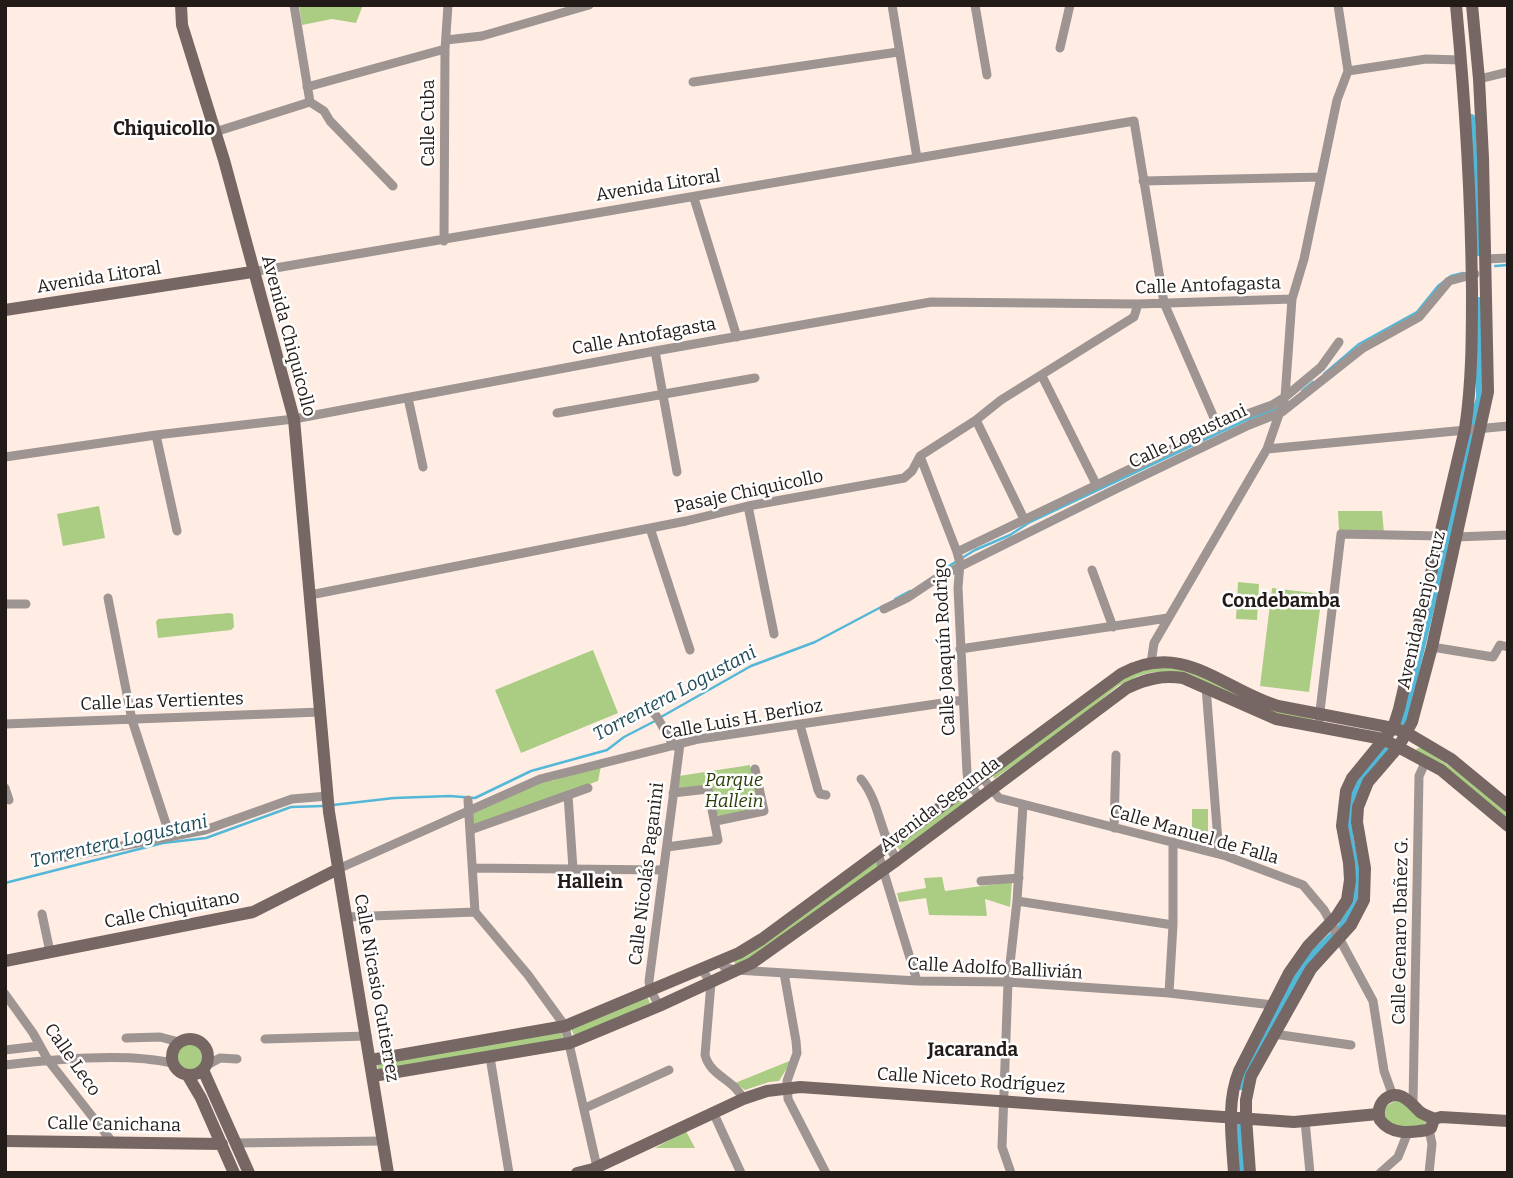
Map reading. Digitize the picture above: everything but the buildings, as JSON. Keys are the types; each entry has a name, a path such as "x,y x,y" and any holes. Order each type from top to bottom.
{"main road":[{"name":"Avenida Chiquicollo","path":"181,5 182,25 215,132 294,419 329,802"},
{"name":"Avenida Benjo Cruz","path":"1234,1173 1238,1117 1246,1100 1251,1076 1335,932 1349,890 1349,863 1342,826 1346,791 1352,779 1393,727 1407,681 1465,429 1472,384 1472,275 1469,155 1456,5"},
{"name":"Avenida Benjo Cruz","path":"1250,1173 1234,1083 1300,958 1359,913 1364,900 1365,868 1357,822 1358,807 1368,782 1407,733 1423,687 1488,392 1487,265 1479,79 1472,5"},
{"name":"Avenida Litoral","path":"5,310 252,272"},
{"name":"Avenida Segunda","path":"371,1060 565,1026 739,953 762,939 1121,674 1151,663 1174,662 1203,670 1266,703 1393,727 1451,759 1508,806"},
{"name":"Avenida Segunda","path":"373,1076 570,1043 752,963 897,860 1127,688 1167,676 1183,678 1206,687 1264,715 1383,739 1399,746 1441,770 1508,826"},
{"name":"Calle Nicasio Gutierrez","path":"329,802 388,1173"},
{"name":"Calle Chiquitano","path":"5,961 253,912 338,869"},
{"path":"234,1173 201,1098 188,1076 178,1072 172,1063 172,1051 179,1042 191,1039 201,1043 208,1053 205,1068 249,1173"},
{"path":"188,1076 205,1068"},
{"name":"Calle Niceto Rodríguez","path":"577,1173 597,1167 743,1099 767,1091 800,1087 1305,1121 1378,1114"},
{"path":"1431,1124 1413,1103 1404,1097 1393,1096 1385,1100 1379,1108 1380,1120 1388,1129 1408,1132 1431,1124 1441,1117 1508,1121"},
{"name":"Calle Canichana","path":"5,1141 222,1144"}],"street":[{"path":"294,5 310,102 324,111 330,121 393,186"},
{"name":"Calle Cuba","path":"444,241 448,5"},
{"path":"307,88 446,44 589,5"},
{"path":"892,5 917,158"},
{"path":"975,5 987,75"},
{"path":"1060,48 1070,5"},
{"path":"1151,663 1154,643 1267,449 1282,412 1292,299 1304,259 1337,100 1348,71 1338,5"},
{"path":"693,82 898,52"},
{"path":"1348,71 1426,59 1461,60"},
{"path":"1479,79 1508,72"},
{"path":"215,132 310,102"},
{"name":"Avenida Litoral","path":"252,272 1134,121 1164,303 1218,427"},
{"path":"1143,181 1321,177"},
{"path":"694,198 737,337"},
{"name":"Calle Logustani","path":"959,560 1282,412 1363,348 1419,317 1448,281 1472,275 1487,265 1508,258"},
{"name":"Calle Antofagasta","path":"5,457 156,435 294,419 931,302 1138,304 1292,299"},
{"name":"Pasaje Chiquicollo","path":"310,595 748,506 904,478 912,471 920,456 1002,400 1134,317 1138,304"},
{"name":"Calle Logustani","path":"884,609 1024,519 1218,427 1272,405 1321,367 1339,342"},
{"path":"655,351 677,472"},
{"path":"1042,376 1096,484"},
{"path":"557,413 755,378"},
{"path":"408,398 423,467"},
{"path":"976,419 1024,519"},
{"path":"1267,449 1508,426"},
{"path":"156,435 177,531"},
{"name":"Calle Joaquín Rodrigo","path":"920,456 959,560 960,649 968,780 976,780"},
{"path":"748,506 774,634"},
{"path":"650,528 690,650"},
{"path":"1318,727 1341,534 1441,536"},
{"path":"1457,537 1508,535"},
{"path":"1091,570 1113,627"},
{"path":"108,598 132,720 170,836"},
{"path":"5,604 26,604"},
{"path":"960,649 1168,618"},
{"path":"1432,647 1493,657 1500,645 1508,646"},
{"path":"1206,687 1219,854"},
{"name":"Calle Luis H. Berlioz","path":"338,869 540,779 677,745 963,701"},
{"path":"628,718 649,708 677,745"},
{"name":"Calle Las Vertientes","path":"5,723 320,712"},
{"path":"800,725 818,790 820,794 826,795"},
{"name":"Calle Nicolás Paganini","path":"659,1006 650,989 677,745"},
{"path":"1114,828 1116,755"},
{"name":"Calle Genaro Ibañez G.","path":"1413,1103 1419,776 1426,761"},
{"path":"716,821 764,811 755,769"},
{"path":"861,779 870,789 883,849 884,868 917,981"},
{"name":"Calle Manuel de Falla","path":"976,780 985,793 999,798 1219,854 1303,885 1319,902 1373,1001 1381,1059 1393,1096"},
{"path":"5,788 9,800"},
{"path":"470,830 588,788"},
{"path":"667,847 718,840 708,789 673,793"},
{"path":"568,795 573,869"},
{"path":"60,858 205,830 292,799 329,802"},
{"path":"468,800 475,912 565,1026 597,1167"},
{"path":"1011,1173 1002,1147 1008,982 1019,878 1023,805"},
{"path":"1169,993 1173,925 1173,842"},
{"path":"883,849 897,860"},
{"path":"473,868 663,870"},
{"path":"981,881 1019,878"},
{"path":"1017,901 1173,925"},
{"path":"347,917 475,912"},
{"path":"42,914 50,952"},
{"name":"Calle Adolfo Ballivián","path":"720,960 724,967 736,970 917,981 1008,982 1169,993 1273,1005"},
{"path":"701,968 711,983 705,1055 707,1063 739,1090 743,1099"},
{"path":"784,973 797,1053 787,1081 788,1099 826,1173"},
{"name":"Calle Leco","path":"5,995 33,1033 48,1060 113,1143"},
{"path":"1274,1034 1351,1045"},
{"path":"265,1038 367,1036"},
{"path":"126,1038 160,1037 179,1042"},
{"path":"5,1050 39,1046"},
{"path":"490,1057 509,1173"},
{"path":"5,1065 48,1060 151,1058 172,1063"},
{"path":"205,1068 220,1058 236,1059"},
{"path":"585,1108 669,1070"},
{"path":"713,1112 741,1173"},
{"path":"1305,1121 1310,1173"},
{"path":"1429,1173 1431,1124"},
{"path":"1380,1173 1398,1157 1408,1132"},
{"path":"236,1143 383,1141"}],"green space":[{"path":"299,5 363,5 356,23 332,19 302,25"},
{"path":"99,506 105,538 63,546 57,514"},
{"path":"1338,511 1382,511 1384,533 1339,530"},
{"path":"1238,582 1259,584 1257,620 1236,619"},
{"path":"1272,588 1322,594 1309,692 1260,686"},
{"path":"233,614 234,627 231,630 158,638 158,619"},
{"path":"593,650 618,713 521,753 495,690"},
{"path":"1156,668 1178,668 1314,717 1313,721 1272,713 1177,672 1153,672 1118,686 1067,728 994,779 993,775 1119,681 1132,674"},
{"path":"1421,747 1469,779 1508,812 1508,821 1417,751 1416,749"},
{"name":"Parque Hallein","path":"750,765 759,805 755,810 720,817 711,789 678,789 679,776"},
{"path":"601,766 598,781 473,824 471,814 537,783"},
{"path":"965,796 969,800 900,851 897,846"},
{"path":"1192,809 1208,809 1208,837 1192,837"},
{"path":"877,860 879,866 752,958 736,966 733,959"},
{"path":"942,877 945,891 1012,882 1010,907 985,899 987,916 929,915 926,898 899,902 897,893 926,888 924,878"},
{"path":"647,996 650,1003 575,1037 571,1029"},
{"path":"562,1032 563,1040 378,1071 377,1064"},
{"path":"190,1042 196,1043 204,1051 204,1063 196,1071 190,1072 184,1071 176,1063 175,1057 176,1051 184,1043"},
{"path":"792,1060 779,1081 745,1090 735,1083"},
{"path":"1395,1101 1402,1101 1428,1124 1404,1128 1386,1121 1384,1107"},
{"path":"686,1131 695,1148 655,1148"}],"waterway":[{"path":"1471,118 1479,252"},
{"name":"Torrentera Logustani","path":"1495,266 1508,265"},
{"name":"Torrentera Logustani","path":"1324,374 1359,344 1417,312 1438,286 1451,276 1463,273"},
{"path":"1473,423 1480,398 1480,301"},
{"name":"Torrentera Logustani","path":"1302,391 1313,382"},
{"name":"Torrentera Logustani","path":"936,574 975,550 1010,535 1030,522 1246,420 1276,409"},
{"path":"1403,724 1471,435"},
{"name":"Torrentera Logustani","path":"895,599 910,591"},
{"name":"Torrentera Logustani","path":"661,717 751,666 815,642 883,606"},
{"name":"Torrentera Logustani","path":"333,805 394,798 475,798 531,771 607,750 624,737 655,721"},
{"path":"1240,1086 1296,977 1315,953 1340,929 1351,912 1359,884 1349,835 1350,800 1359,782 1385,751"},
{"name":"Torrentera Logustani","path":"5,883 163,843 206,838 291,807 323,806"},
{"path":"1237,1116 1242,1173"}],"district":[{"name":"Chiquicollo","path":"164,130"},
{"name":"Condebamba","path":"1281,602"},
{"name":"Hallein","path":"590,883"},
{"name":"Jacaranda","path":"973,1051"}]}
